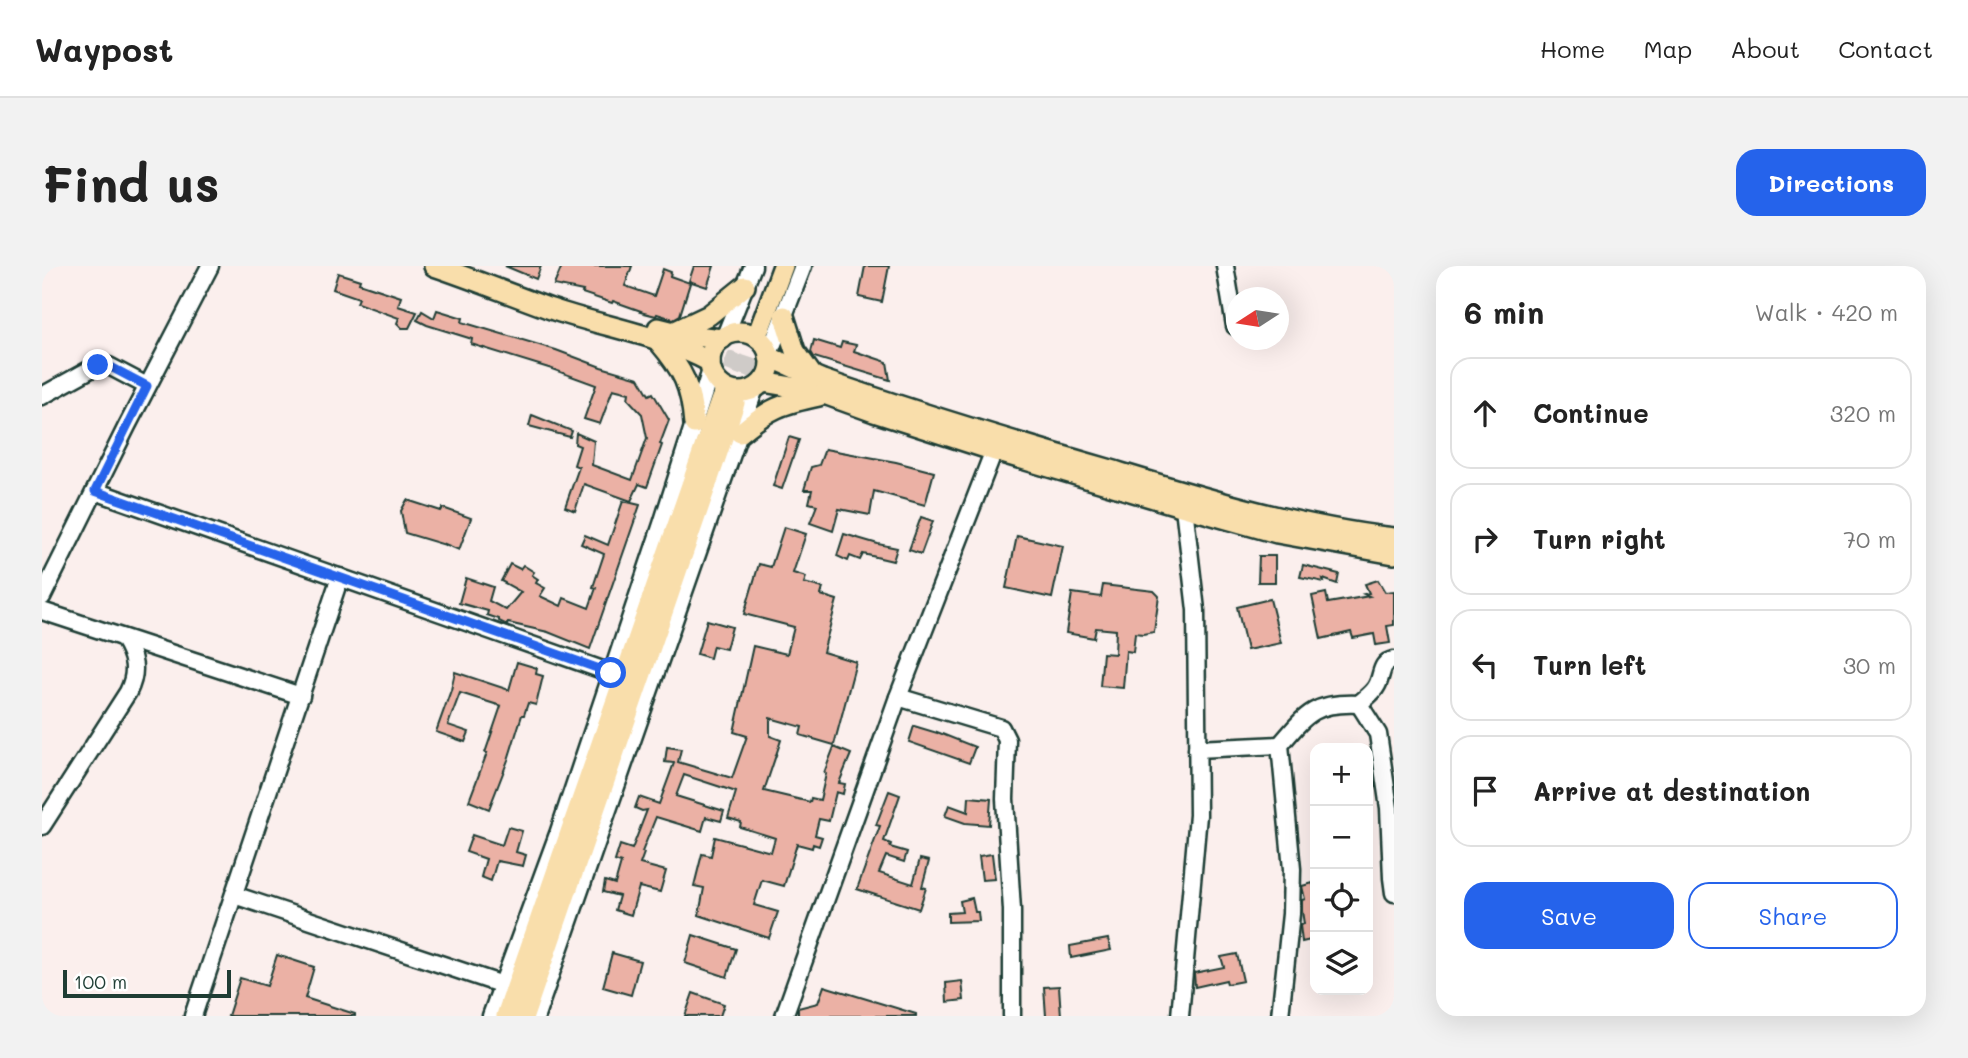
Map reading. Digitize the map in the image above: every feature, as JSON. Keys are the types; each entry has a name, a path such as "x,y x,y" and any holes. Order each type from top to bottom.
{"main road":[{"path":"434,266 551,309 665,337 724,337 740,332 755,336 766,347 769,356 769,370 759,385"},
{"path":"771,266 754,326 783,266"},
{"path":"665,337 709,315 745,286"},
{"path":"784,316 795,351 813,376"},
{"path":"665,337 711,366"},
{"path":"665,337 685,378 692,400 694,424"},
{"path":"724,337 714,347 711,366 714,377 725,388 740,392 759,385 803,388 874,412 1279,517 1394,538"},
{"path":"769,356 813,376 997,444 1184,507 1277,533 1394,554"},
{"path":"740,433 772,409 826,395"},
{"path":"506,1016 728,401 524,1016"}],"street":[{"path":"42,596 210,266"},
{"path":"724,337 753,266"},
{"path":"769,356 803,266"},
{"path":"1225,266 1228,287"},
{"path":"42,396 98,365 109,366 147,386"},
{"path":"491,1016 558,834 662,524 711,366"},
{"path":"536,1016 759,385"},
{"path":"785,1016 898,697 997,444"},
{"path":"95,491 611,673"},
{"path":"1180,1016 1198,815 1196,610 1184,507"},
{"path":"193,1016 340,577"},
{"path":"42,611 301,696"},
{"path":"42,826 134,681 135,665 123,638"},
{"path":"1280,1016 1291,914 1292,869 1280,745 1301,720 1317,708 1341,703 1359,704 1376,688 1384,663 1394,660"},
{"path":"898,697 1001,728 1007,740 1005,799 1012,910 1012,1016"},
{"path":"1359,704 1378,734 1389,808 1394,893"},
{"path":"1197,749 1280,745"},
{"path":"234,895 503,985"}],"building":[{"path":"505,266 541,266 536,279"},
{"path":"562,266 632,266 625,286 654,296 663,269 671,272 670,276 690,283 680,315 673,319 640,312 582,293 583,291 554,285"},
{"path":"694,266 714,266 707,287 689,281"},
{"path":"865,266 889,266 882,302 859,297"},
{"path":"338,273 401,297 398,306 417,312 409,328 402,328 397,323 399,318 357,303 359,298 333,289"},
{"path":"437,310 463,318 462,322 639,378 649,395 653,393 669,420 647,487 639,484 631,501 584,484 575,511 565,507 579,467 574,465 580,446 575,444 576,433 594,441 592,465 632,480 647,438 642,414 628,399 629,393 613,389 600,424 584,419 596,385 471,344 472,339 417,320 422,311 434,318"},
{"path":"814,340 840,348 842,342 856,345 854,351 887,362 890,380 814,357 811,352"},
{"path":"532,415 572,431 570,437 529,426"},
{"path":"789,437 799,440 782,489 773,486"},
{"path":"825,449 934,472 925,505 874,491 870,515 839,509 833,531 810,523 817,505 809,503 812,490 804,490 811,467 819,465"},
{"path":"407,500 471,518 459,550 405,533 401,511"},
{"path":"623,501 640,505 590,649 548,632 508,623 507,625 487,615 488,611 459,603 466,578 493,587 489,601 506,610 521,592 501,581 510,564 520,569 523,565 534,572 532,575 538,579 536,583 545,588 540,596 561,606 564,598 589,608 604,554 581,544 585,535 608,545"},
{"path":"921,517 933,521 921,554 909,550"},
{"path":"784,527 806,534 793,573 806,577 804,583 823,588 821,595 837,600 823,652 856,662 834,745 800,735 802,727 770,718 770,736 781,740 764,791 810,802 811,798 820,800 826,774 824,773 834,747 851,754 839,783 845,784 843,794 836,792 829,821 819,819 815,835 822,837 819,846 813,844 812,848 797,844 784,886 762,880 754,905 778,912 769,938 699,915 704,888 694,886 702,854 711,856 715,837 771,852 775,838 740,827 741,822 728,818 736,792 684,775 676,796 724,811 721,821 706,817 702,831 656,817 640,864 666,871 660,892 639,887 631,915 615,910 619,896 603,892 605,881 615,884 621,863 615,861 620,845 632,849 647,810 635,808 639,797 659,804 674,763 665,762 667,747 681,749 678,762 732,778 747,736 734,732 753,646 787,654 794,627 744,614 759,564 771,567"},
{"path":"844,534 897,548 893,561 863,554 860,560 850,556 848,561 837,556"},
{"path":"1017,536 1063,546 1052,598 1006,588"},
{"path":"1259,556 1275,556 1275,582 1258,582"},
{"path":"1303,565 1339,574 1337,584 1323,579 1324,582 1300,577"},
{"path":"1378,580 1385,592 1394,591 1394,625 1387,626 1390,643 1376,645 1374,634 1353,638 1351,632 1321,639 1312,596 1326,593 1328,603 1369,596 1364,594 1369,593 1365,584"},
{"path":"1103,585 1154,591 1159,596 1154,632 1135,633 1133,652 1126,651 1123,688 1100,686 1103,653 1115,654 1116,630 1096,628 1094,638 1066,633 1072,593 1101,597"},
{"path":"1270,599 1281,643 1247,650 1237,607"},
{"path":"707,620 732,627 726,649 713,646 710,658 697,654"},
{"path":"517,662 537,668 536,674 543,676 536,705 528,703 522,715 489,809 469,801 501,706 460,693 448,725 469,732 465,742 436,732 455,672 509,690"},
{"path":"914,726 975,747 969,763 909,742"},
{"path":"889,791 900,795 884,841 891,844 890,847 907,852 904,862 886,856 879,873 913,884 920,859 929,861 922,887 926,888 919,909 857,889 880,826 876,825"},
{"path":"969,797 991,799 989,825 965,823 945,816 949,805 968,812"},
{"path":"508,827 522,831 516,852 526,855 523,866 497,861 491,881 481,877 486,859 466,852 472,835 502,845"},
{"path":"992,854 995,879 982,880 979,856"},
{"path":"1310,884 1310,940 1302,942 1300,925 1304,924 1302,900 1305,899 1302,886"},
{"path":"972,898 979,921 948,922 948,913 962,912 960,901"},
{"path":"693,935 736,949 727,977 685,963"},
{"path":"1108,939 1111,950 1071,958 1070,946"},
{"path":"612,953 640,961 631,995 603,987"},
{"path":"1237,954 1243,981 1227,984 1226,980 1195,987 1194,973 1224,967 1221,957"},
{"path":"277,955 314,967 305,998 355,1016 228,1016 240,978 267,986"},
{"path":"962,981 964,1000 947,1002 946,983"},
{"path":"824,986 916,1016 798,1016 798,1008 818,1003"},
{"path":"1059,986 1061,1016 1046,1016 1044,987"},
{"path":"693,993 724,1004 720,1016 685,1016"}],"tunnel":[{"path":"735,403 760,328"},
{"path":"721,399 740,348"}],"route":[{"path":"98,365 109,366 147,386 95,491 611,673"}]}
